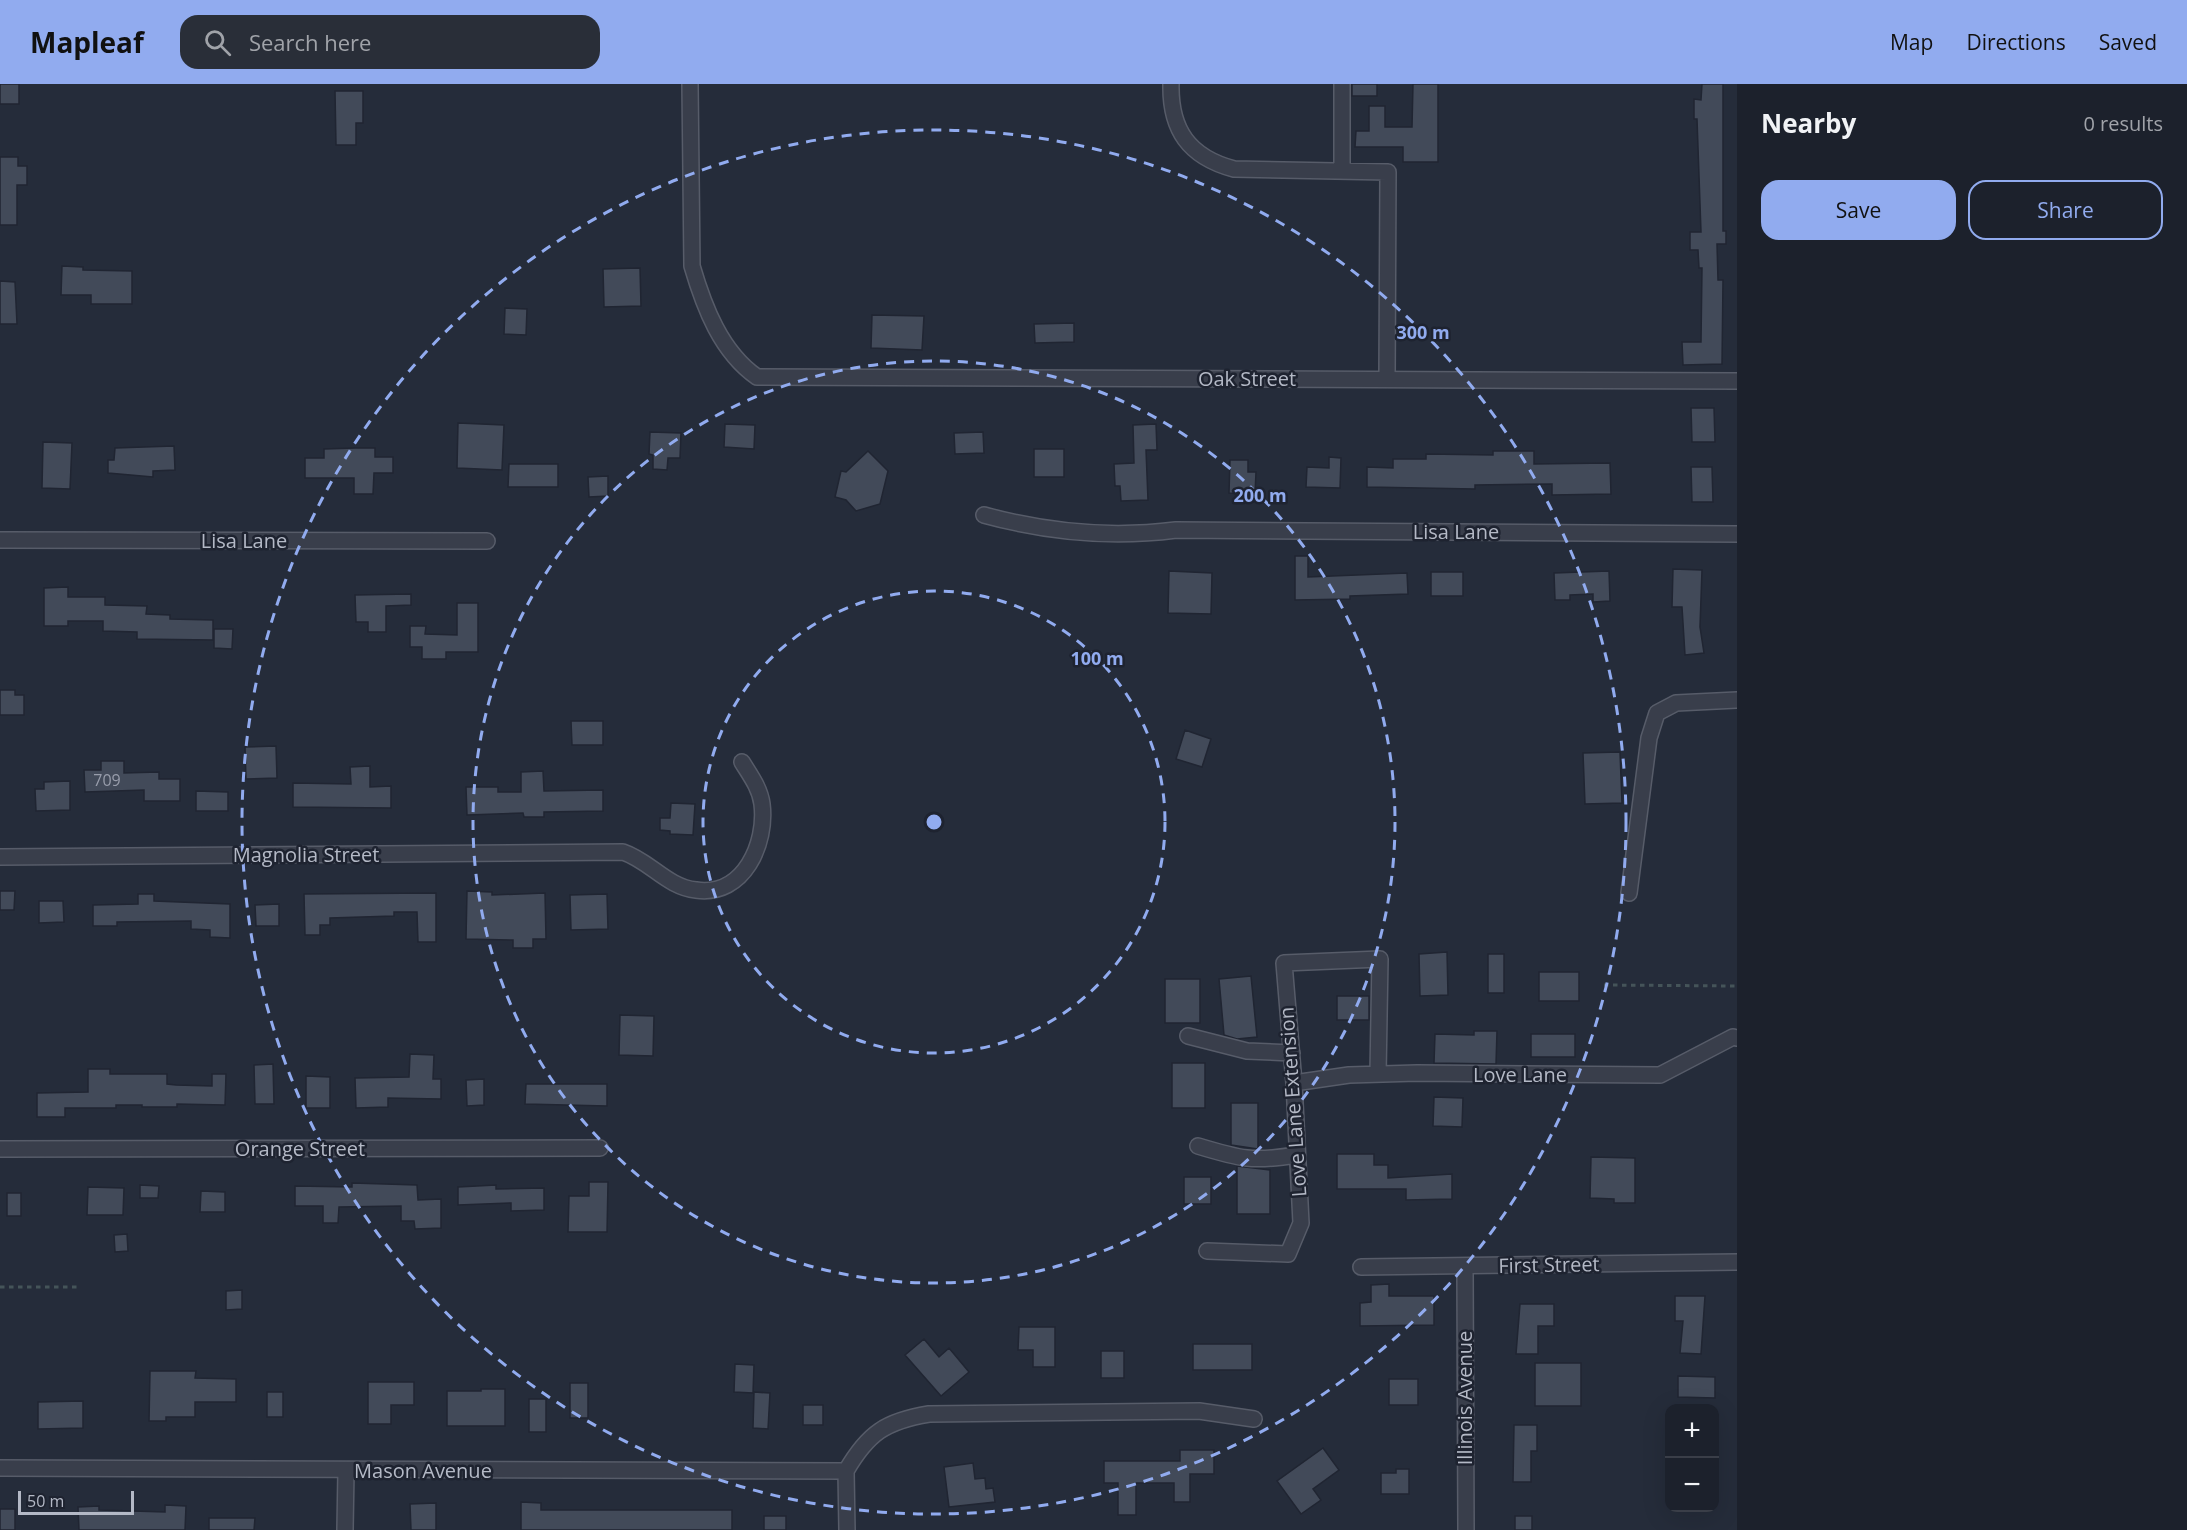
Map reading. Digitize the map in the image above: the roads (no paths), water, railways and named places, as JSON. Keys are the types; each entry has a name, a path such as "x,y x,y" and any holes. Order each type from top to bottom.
{"street":[{"name":"Oak Street","path":"690,84 692,266 700,293 730,352 740,365 757,377 1737,381"},
{"path":"1171,84 1175,119 1181,134 1193,150 1206,159 1234,169 1388,172 1387,380"},
{"path":"1342,84 1342,171"},
{"name":"Lisa Lane","path":"984,515 1049,530 1153,533 1176,530 1737,534"},
{"name":"Lisa Lane","path":"0,540 487,542"},
{"path":"1629,893 1649,738 1657,713 1676,703 1737,700"},
{"name":"Magnolia Street","path":"0,857 613,854 623,852 633,856 670,882 692,890 715,889 739,877 754,855 763,824 758,790 742,762"},
{"name":"Love Lane Extension","path":"1206,1251 1288,1254 1301,1223 1294,1083 1284,963 1380,959 1378,1074"},
{"path":"1188,1036 1247,1051 1292,1053"},
{"name":"Love Lane","path":"1294,1083 1378,1074 1660,1075 1733,1037 1737,1038"},
{"path":"1198,1146 1243,1160 1297,1155"},
{"name":"Orange Street","path":"0,1149 600,1148"},
{"name":"First Street","path":"1361,1267 1737,1262"},
{"name":"Illinois Avenue","path":"1465,1267 1466,1530"},
{"path":"847,1530 846,1471 858,1450 883,1428 898,1419 929,1414 1199,1411 1254,1419"},
{"name":"Mason Avenue","path":"0,1468 846,1471"},
{"path":"345,1530 346,1471"}]}
